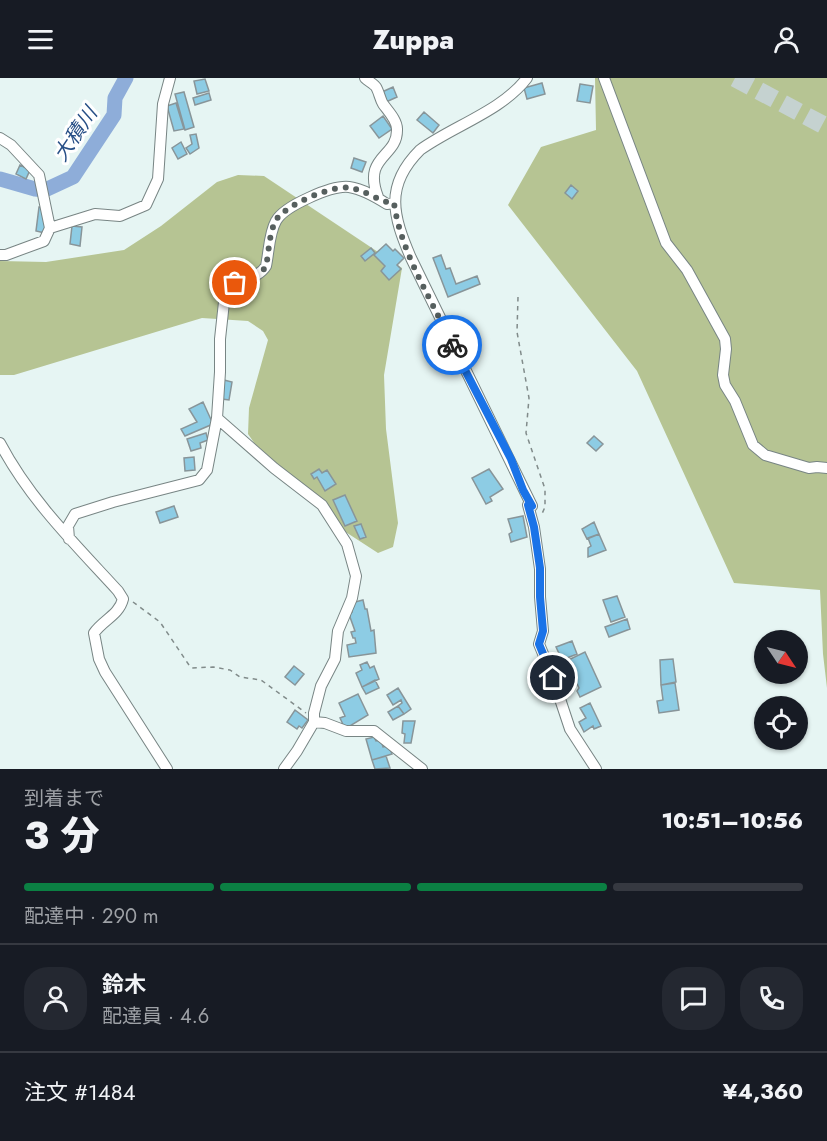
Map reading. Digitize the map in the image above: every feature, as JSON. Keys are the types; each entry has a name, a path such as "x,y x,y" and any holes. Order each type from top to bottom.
{"street":[{"path":"50,228 95,214 120,216 146,205 158,179 163,104 170,78"},
{"path":"365,78 376,87 380,99 397,128 389,149 376,166 372,177 378,197"},
{"path":"527,78 513,93 498,104 420,150 410,160 402,174 396,188 394,203 397,225 411,258 532,506 528,505 540,568 543,631 539,644 570,729 596,769"},
{"path":"604,78 666,243 687,270 725,339 723,375 725,385 735,401 753,445 765,455 808,468 817,466 827,468"},
{"path":"0,138 11,145 39,175 50,228 44,241 6,255 0,255"},
{"path":"69,539 68,526 75,514 199,480 207,470 217,418 220,339 225,293 235,283 262,272 266,266 274,223 281,214 289,207 322,193 347,187 378,197 387,204 394,203"},
{"path":"217,418 321,505 347,544 356,576 354,591 338,630 335,659 321,686 314,720 284,769"},
{"path":"0,443 13,467 53,521 123,599 116,613 100,624 94,633 99,659 167,769"},
{"path":"314,720 346,731 374,731 422,769"}],"path":[{"path":"518,297 517,332 529,398 526,433 545,489 543,514 534,527"},
{"path":"123,599 132,602 160,622 192,668 213,667 230,670 240,677 261,680 314,720"}],"green space":[{"path":"595,78 827,78 827,688 820,590 734,583 637,371 508,205 541,147 596,130"},
{"path":"238,175 264,176 402,268 384,375 386,429 398,523 393,547 378,553 341,529 262,454 248,434 249,408 268,340 263,331 248,321 202,318 14,375 0,375 0,261 46,262 124,250 161,226 217,182"}],"building":[{"path":"205,79 209,91 197,94 194,81"},
{"path":"542,83 545,94 527,99 524,88"},
{"path":"580,84 593,86 590,103 577,101"},
{"path":"393,87 397,97 386,102 382,92"},
{"path":"184,92 194,127 185,130 175,94"},
{"path":"209,93 211,100 195,105 193,98"},
{"path":"176,103 184,129 174,131 167,106"},
{"path":"424,112 439,125 433,133 417,120"},
{"path":"383,116 392,129 379,138 370,126"},
{"path":"196,134 199,148 190,154 186,148 192,144 190,135"},
{"path":"181,142 187,154 178,159 172,148"},
{"path":"354,158 366,162 362,172 351,168"},
{"path":"20,165 30,170 26,179 16,174"},
{"path":"571,185 578,191 572,199 565,193"},
{"path":"39,207 47,208 45,233 36,231"},
{"path":"72,226 82,227 80,246 70,244"},
{"path":"386,244 404,258 397,265 401,269 389,280 381,271 385,266 374,255"},
{"path":"371,248 375,253 365,261 361,256"},
{"path":"441,255 446,269 450,268 456,284 477,276 480,284 448,297 433,258"},
{"path":"224,380 232,382 229,400 222,399"},
{"path":"203,402 213,424 185,436 181,429 197,422 189,409"},
{"path":"206,433 208,440 200,443 201,448 191,451 187,439"},
{"path":"594,436 603,444 596,451 587,443"},
{"path":"194,457 195,470 185,471 184,458"},
{"path":"319,469 322,473 327,470 336,484 325,491 317,477 314,479 311,474"},
{"path":"489,469 503,489 490,497 492,501 486,504 472,478"},
{"path":"345,495 357,521 345,526 333,500"},
{"path":"174,506 178,517 160,523 156,512"},
{"path":"523,516 527,537 511,542 509,534 512,532 508,519"},
{"path":"594,522 599,534 587,539 582,529"},
{"path":"361,524 366,537 360,539 354,526"},
{"path":"599,534 606,550 588,557 588,548 591,546 588,538"},
{"path":"617,596 625,617 611,622 603,600"},
{"path":"363,600 371,631 374,630 376,653 349,657 347,645 356,643 351,632 355,631 350,617 351,603"},
{"path":"627,619 630,629 609,637 605,627"},
{"path":"572,641 577,654 562,660 556,647"},
{"path":"585,652 601,687 580,697 577,691 579,688 572,674 568,676 562,663"},
{"path":"673,659 676,682 661,685 660,660"},
{"path":"367,662 370,668 374,666 379,679 362,687 356,673 362,670 360,665"},
{"path":"294,666 304,674 295,685 285,677"},
{"path":"375,680 379,688 366,694 362,687"},
{"path":"675,683 679,710 659,713 657,701 663,700 661,685"},
{"path":"398,688 411,709 404,714 398,706 402,703 401,700 393,705 387,695"},
{"path":"358,694 368,715 345,729 340,718 345,716 339,703"},
{"path":"590,703 601,726 594,729 593,726 584,732 579,722 586,718 580,708"},
{"path":"398,706 404,714 393,720 388,712"},
{"path":"295,710 308,720 302,728 299,726 297,729 287,722"},
{"path":"403,721 415,721 411,743 404,743"},
{"path":"374,737 376,741 381,740 383,747 389,746 392,754 372,760 366,739"},
{"path":"386,756 390,768 375,769 372,760"}],"waterway":[{"name":"大積川","path":"0,179 45,190 73,177 114,115 115,98 126,78"}],"tunnel":[{"path":"735,78 827,127"}],"way so far":[{"path":"235,283 262,272 266,266 274,223 289,207 333,190 347,187 358,189 378,197 387,204 394,203 397,225 404,243 452,345"}],"route":[{"path":"452,345 511,459 532,506 528,505 540,568 543,631 539,644 553,678"}]}
